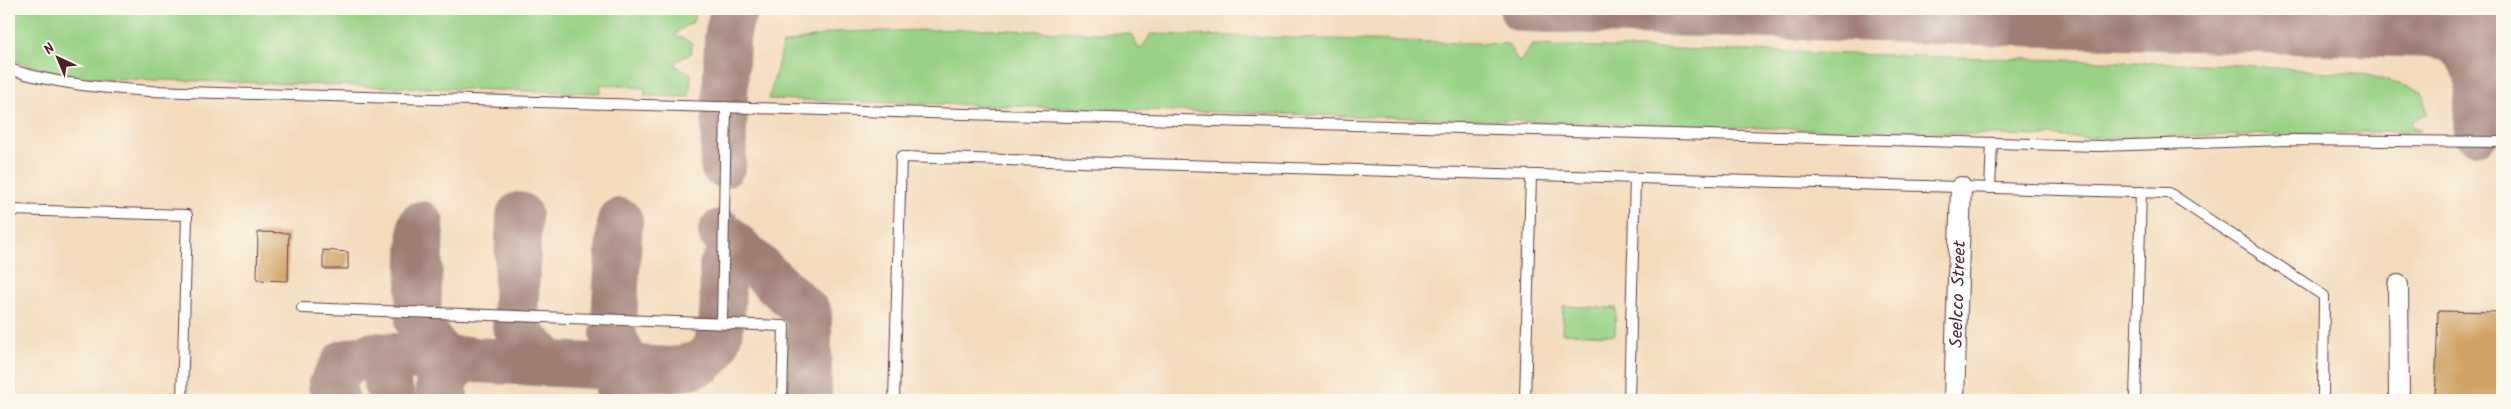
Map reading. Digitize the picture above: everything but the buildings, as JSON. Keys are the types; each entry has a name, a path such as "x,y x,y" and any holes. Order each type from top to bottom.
{"street":[{"name":"Seelcco Street","path":"1954,400 1961,187"},
{"path":"2398,285 2399,400"}],"lane":[{"path":"9,69 34,77 85,87 151,91 2099,146 2288,140 2502,142"},
{"path":"722,323 726,107"},
{"path":"1990,188 1992,143"},
{"path":"894,400 901,157 2169,193 2324,296 2323,400"},
{"path":"1525,400 1531,175"},
{"path":"1629,400 1635,178"},
{"path":"2135,400 2141,192"},
{"path":"9,210 187,215 182,400"},
{"path":"302,308 784,326 782,400"}],"green space":[{"path":"9,9 697,9 693,22 678,31 676,35 692,43 691,53 676,62 676,66 691,74 689,97 645,96 644,88 601,84 600,93 92,78 41,69 9,59"},
{"path":"981,29 1131,34 1139,49 1142,48 1151,34 1508,44 1519,63 1532,45 2239,65 2368,75 2422,91 2427,113 2412,121 2411,126 2421,131 2106,138 769,99 783,44 835,32"},
{"path":"1563,306 1616,308 1615,335 1562,333"}],"taxiway":[{"path":"723,165 727,37 732,16 736,9"},
{"path":"1522,9 2502,37"},
{"path":"2436,35 2453,41 2465,51 2474,65 2478,82 2485,59 2502,43"},
{"path":"2476,132 2478,82"},
{"path":"519,215 515,325 524,339 550,363"},
{"path":"620,221 613,336 628,367 620,372 618,392 621,400"},
{"path":"421,224 418,322 442,358"},
{"path":"721,232 809,314 809,400"},
{"path":"337,400 331,386 344,363 373,355 674,370 697,364 711,353 717,342 723,303 722,266"},
{"path":"394,400 386,384 390,371 403,356"},
{"path":"446,400 438,386 459,362 469,359"}]}
